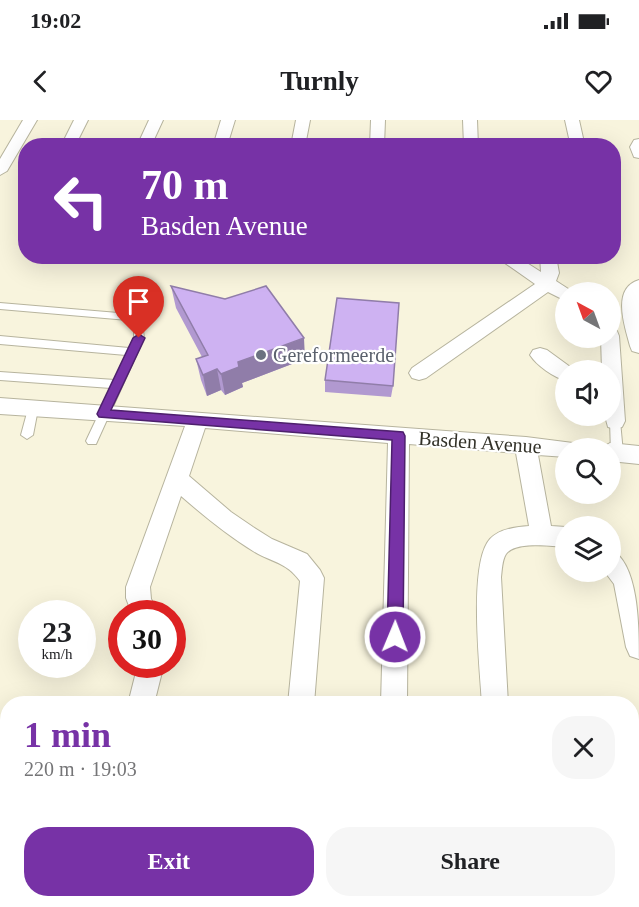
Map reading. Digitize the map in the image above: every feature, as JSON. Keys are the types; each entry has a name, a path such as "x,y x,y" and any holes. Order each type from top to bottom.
{"street":[{"path":"19,138 30,120"},
{"path":"72,138 81,120"},
{"path":"148,138 156,120"},
{"path":"222,138 228,120"},
{"path":"300,138 303,120"},
{"path":"377,138 378,120"},
{"path":"470,120 471,138"},
{"path":"572,120 576,138"},
{"path":"0,171 18,140"},
{"path":"639,143 639,154"},
{"path":"516,264 555,289"},
{"path":"419,373 547,284 550,273 549,264"},
{"path":"639,286 630,298 630,309 639,346"},
{"path":"540,355 555,366"},
{"name":"Basden Avenue","path":"0,406 198,419 555,448"},
{"path":"138,600 138,587 198,419"},
{"path":"394,696 399,436"},
{"path":"495,696 489,577 492,556 500,543 514,538 554,536 530,476 526,446"},
{"path":"621,454 639,455"},
{"path":"177,479 223,519 245,534 299,561 312,578 302,696"},
{"path":"621,575 625,580 639,647"},
{"path":"143,696 148,678"}],"lane":[{"path":"0,306 130,317 139,324 141,329 132,352 92,441"},
{"path":"0,339 132,352"},
{"path":"0,376 117,384"},
{"path":"27,435 33,408"}],"building":[{"path":"171,286 225,299 266,286 304,338 238,362 239,367 221,374 217,369 203,375 196,359 208,355"},
{"path":"337,298 399,303 393,386 325,380"}],"place":[{"name":"Gereformeerde","path":"261,355"}],"route":[{"path":"139,338 103,414 198,419 399,436 395,637"}]}
